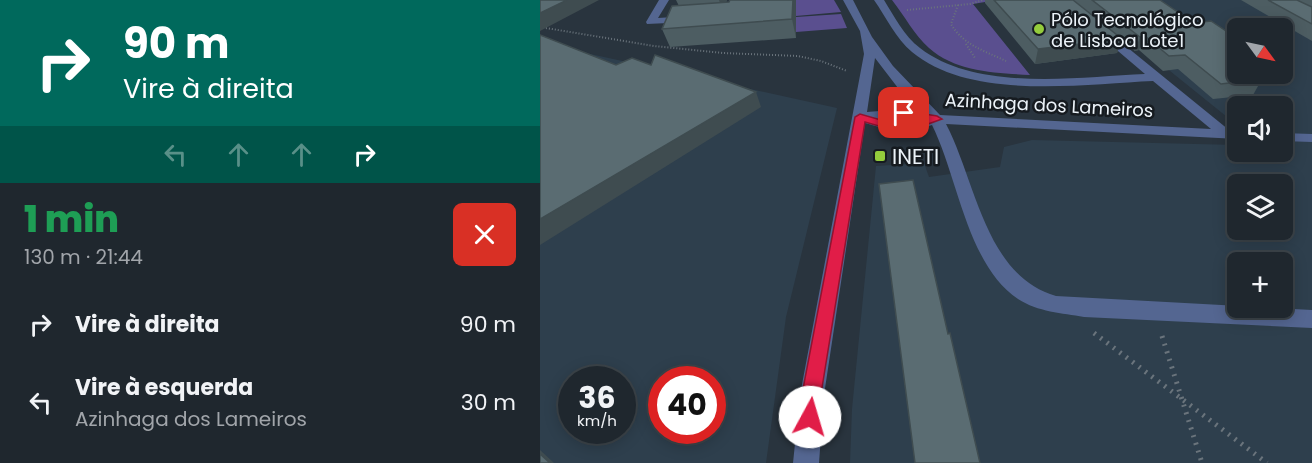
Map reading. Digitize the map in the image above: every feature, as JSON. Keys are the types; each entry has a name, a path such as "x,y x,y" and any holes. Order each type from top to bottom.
{"street":[{"path":"664,0 651,22 695,19"},
{"path":"848,0 869,40 900,83 937,119 956,159 990,254 1001,272 1031,296 1051,304 1084,308 1312,319"},
{"path":"879,0 914,50 940,67 976,77 1024,81 1157,77"},
{"path":"1063,0 1227,131"},
{"path":"806,463 812,394 860,117 870,54 869,40"},
{"path":"860,117 903,130 937,119"},
{"name":"Azinhaga dos Lameiros","path":"937,119 1227,134"},
{"path":"1293,137 1312,138"}],"path":[{"path":"888,12 958,5 983,0"},
{"path":"958,5 951,24 954,31 968,44 1010,63 1024,81"},
{"path":"540,27 654,46 723,53 798,56 821,61 866,78"},
{"path":"1084,308 1090,329 1182,401 1268,463"},
{"path":"1154,312 1202,463"}],"shaded area":[{"path":"796,0 834,0 841,12 796,16"},
{"path":"892,0 997,0 973,4 1030,75 977,70 951,62 929,48 919,38"},
{"path":"1082,0 1312,0 1312,463 850,463 852,409 876,166 924,163 929,177 1000,167 1004,147 1032,140 1227,145 1227,162 1293,162 1293,96 1227,96 1227,117"},
{"path":"841,14 847,28 796,32 796,17"},
{"path":"540,43 837,108 786,317 766,463 540,463"}],"building":[{"path":"540,0 567,0 540,13"},
{"path":"730,0 793,0 792,19 662,29 672,6 729,2"},
{"path":"994,0 1073,0 1122,39 1038,49"},
{"path":"1092,0 1160,0 1194,23 1211,21 1227,32 1227,83 1221,84 1185,55 1169,56 1145,36 1140,37"},
{"path":"1268,0 1297,0 1312,7 1312,24"},
{"path":"540,35 616,65 632,58 651,65 655,55 756,92 540,219"},
{"path":"913,180 980,463 915,463 879,184"},
{"path":"540,454 550,463 540,463"}],"place":[{"name":"Pólo Tecnológico de Lisboa Lote1","path":"1039,29"},
{"name":"INETI","path":"880,156"}],"route":[{"path":"810,417 812,394 860,117 903,130 937,119 904,113"}]}
